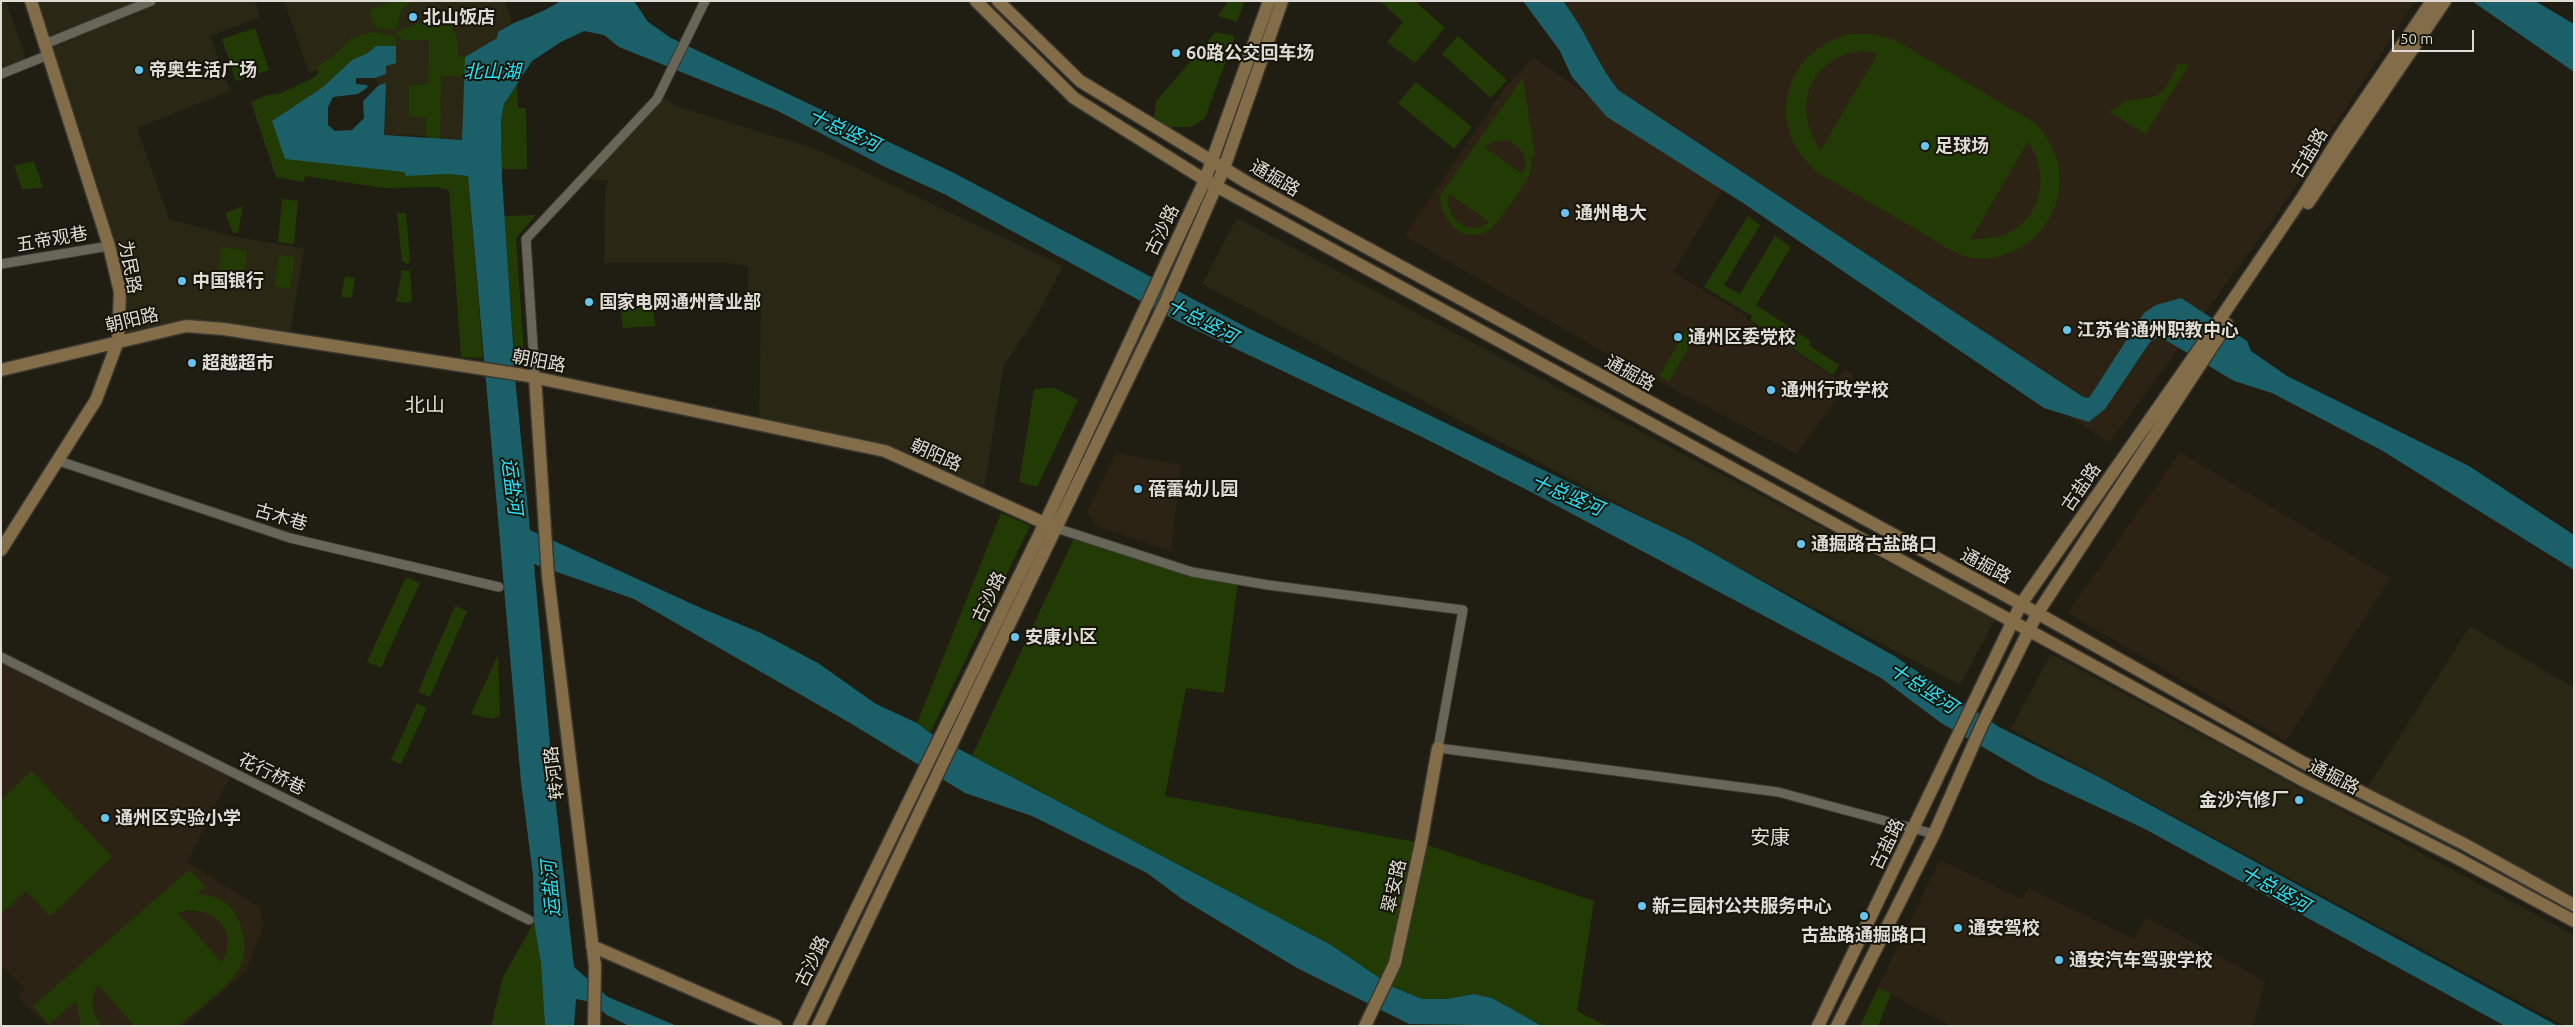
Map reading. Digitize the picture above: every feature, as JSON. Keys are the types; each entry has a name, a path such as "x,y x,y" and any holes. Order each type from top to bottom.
{"main road":[{"name":"为民路","path":"1,550 96,400 118,341 120,292 109,246 30,1"},
{"name":"通掘路","path":"976,1 1074,98 1211,183 2297,777 2574,921"},
{"name":"通掘路","path":"998,1 1080,81 1218,165 1640,399 2021,604 2302,762 2464,844 2574,905"},
{"path":"1218,165 1269,1"},
{"path":"1211,183 1282,1"},
{"name":"古盐路","path":"2222,324 2340,136 2432,1"},
{"name":"古盐路","path":"1818,1026 1915,828 1978,690 2021,604 2192,367 2445,1"},
{"name":"古沙路","path":"818,1026 954,738 1165,264 1211,183"},
{"name":"古沙路","path":"799,1026 942,733 1152,330 1180,269 1211,183"},
{"name":"朝阳路","path":"1,370 186,326 224,329 529,376 886,451 1050,526"},
{"name":"古盐路","path":"1837,1026 1934,834 1970,752 2028,631 2192,367"},
{"name":"转河路","path":"529,376 548,576 595,966 595,1023"},
{"name":"翠安路","path":"1366,1022 1395,962 1421,843 1438,748"},
{"path":"592,946 776,1026"}],"street":[{"path":"1,74 46,49 151,1"},
{"path":"529,376 526,239 657,100 706,1"},
{"name":"五帝观巷","path":"1,264 109,246"},
{"name":"古木巷","path":"59,461 290,538 499,587"},
{"path":"1050,526 1192,572 1268,585 1463,610 1438,748 1778,792 1934,834"},
{"name":"花行桥巷","path":"1,657 529,920"}],"shaded area":[{"path":"1,1 6,1 27,62 1,71"},
{"path":"31,1 255,1 260,17 210,36 230,91 137,128 169,219 235,237 304,248 289,339 186,326 118,341 120,292"},
{"path":"284,1 505,1 512,22 498,32 497,38 465,58 463,140 429,139 425,136 383,135 386,84 379,85 375,78 386,74 386,66 389,64 376,46 309,73"},
{"name":"江苏省通州职教中心","path":"1539,1 2415,1 2275,217 2109,443 1730,186 1610,96"},
{"name":"通州电大","path":"1533,57 1723,189 1673,272 1748,317 1747,319 1837,379 1845,369 1854,375 1796,454 1607,354 1405,236 1504,89"},
{"path":"660,94 675,106 816,149 1063,266 1037,315 1004,365 983,495 885,451 759,425 761,306 746,304 749,267 730,263 604,263 605,193 608,181 583,178"},
{"path":"1237,218 1995,619 1960,685 1202,284"},
{"path":"2180,452 2390,578 2286,741 2068,613"},
{"name":"蓓蕾幼儿园","path":"1116,453 1181,465 1171,551 1096,526 1087,512"},
{"path":"2470,626 2574,688 2574,898 2367,788"},
{"path":"2051,654 2574,935 2574,1026 2565,1026 2011,729"},
{"name":"通州区实验小学","path":"1,657 232,773 187,862 259,907 264,925 246,971 183,1026 48,1026 18,997 25,989 1,966"},
{"name":"通安汽车驾驶学校","path":"1940,860 2022,899 2028,888 2134,939 2146,917 2265,981 2253,1026 1952,1026 1878,988"}],"green space":[{"path":"394,1 413,1 401,10 396,30 379,29 374,26 369,10"},
{"path":"1228,1 1245,1 1237,22 1218,16"},
{"path":"1380,1 1415,1 1445,28 1415,63 1387,42 1403,22"},
{"path":"436,16 439,25 450,21 458,42 458,56 465,57 465,76 441,76 440,140 429,139 426,134 426,117 409,117 409,85 428,85 429,40 402,40 396,32"},
{"path":"255,28 269,70 236,81 222,39"},
{"path":"371,32 396,36 396,46 376,46 368,53 352,60 323,87 272,121 448,174 468,176 483,358 461,357 449,190 437,187 384,188 305,176 304,182 276,177 251,102 264,96 281,93 315,77 319,73 317,67 340,51 350,39"},
{"path":"1216,32 1235,36 1205,118 1191,127 1171,127 1154,119 1156,101"},
{"path":"1850,34 1873,34 1895,40 2035,123 2053,150 2059,170 2059,192 2056,203 2042,229 2018,249 2004,255 1974,258 1948,249 1820,174 1802,156 1791,136 1786,115 1788,94 1795,74 1808,57 1827,43","holes":["1862,51 1878,53 1821,150 1812,134 1807,118 1807,102 1810,87 1817,74 1829,63 1844,55","2028,141 2035,153 2039,167 2039,193 2035,206 2019,226 2006,234 1989,238 1971,239"]},
{"path":"1458,36 1507,80 1491,98 1442,54"},
{"path":"2178,64 2189,65 2145,134 2110,112 2126,101 2157,96 2166,87"},
{"path":"1523,77 1535,157 1531,158 1532,166 1530,173 1511,203 1493,227 1480,234 1471,235 1463,233 1449,222 1444,214 1440,196","holes":["1496,141 1511,141 1524,153 1526,165 1522,174 1484,147","1450,194 1489,222 1473,228 1459,223 1450,211 1448,203"]},
{"path":"517,81 518,108 526,108 527,169 502,169 501,120 504,105"},
{"path":"1416,82 1472,127 1454,149 1398,103"},
{"path":"34,161 43,188 22,189 14,166"},
{"path":"282,199 298,201 294,244 278,242"},
{"path":"243,206 238,233 233,233 225,213"},
{"path":"397,213 406,213 410,261 407,264 402,261"},
{"path":"536,215 516,238 524,355 515,360 504,216"},
{"path":"1748,216 1760,225 1724,285 1740,294 1775,236 1791,247 1756,305 1811,341 1809,345 1839,365 1833,375 1750,320 1752,316 1704,287"},
{"path":"221,247 247,251 243,280 217,276"},
{"path":"279,255 295,257 290,289 274,286"},
{"path":"402,270 410,271 412,299 410,303 396,302"},
{"path":"345,276 355,278 352,298 341,297"},
{"path":"653,303 655,326 623,328 620,307"},
{"path":"1690,323 1699,329 1669,382 1659,376"},
{"path":"1055,388 1078,400 1037,487 1019,482 1034,389"},
{"path":"1001,513 1030,526 930,733 917,723"},
{"path":"1076,534 1192,572 1238,580 1224,693 1186,688 1165,796 1421,843 1594,901 1577,1011 1607,1026 1542,1026 1492,998 1474,994 1447,999 1422,999 1393,987 1331,945 972,756"},
{"path":"406,577 420,583 381,668 367,662"},
{"path":"455,606 467,611 430,697 418,692"},
{"path":"498,655 500,716 492,719 471,714"},
{"path":"417,703 427,708 401,764 391,760"},
{"path":"32,771 112,857 50,916 26,891 1,914 1,800"},
{"path":"189,870 205,886 197,894 220,899 234,912 239,922 244,942 244,953 238,971 219,991 178,1026 134,1026 98,984 93,995 93,1005 96,1016 102,1026 81,1026 76,1001 49,1024 33,1006","holes":["188,910 209,914 223,926 228,942 222,963 178,913"]},
{"path":"534,922 541,964 545,1026 491,1026 503,977"},
{"path":"1878,988 1891,994 1878,1026 1860,1026"}],"water":[{"path":"560,1 634,1 648,22 671,38 954,173 1246,327 1689,540 1896,657 1999,727 2097,776 2558,1026 2505,1026 2145,829 2038,779 1941,723 1881,678 1531,492 1420,436 1179,322 944,194 885,167 778,111 619,47 604,35 584,31 561,42 532,61 504,104 501,120 502,179 516,388 530,530 701,608 761,633 818,663 876,704 917,723 930,733 972,756 1331,945 1393,987 1422,999 1447,999 1474,994 1492,998 1542,1026 1409,1024 1297,968 1182,899 1147,873 1032,816 965,793 850,723 634,599 534,564 553,778 574,967 608,997 677,1026 629,1026 607,1015 591,1002 576,999 574,1026 545,1026 541,964 534,922 533,875 521,782 468,176 448,174 406,176 404,172 285,159 272,121 323,87 352,60 368,53 376,46 396,46 396,63 386,66 386,74 375,78 356,78 356,84 367,85 368,87 358,94 333,97 328,107 328,125 335,131 352,130 364,118 363,101 379,85 386,83 384,135 462,140 465,57 497,38 498,32 506,27"},
{"path":"1523,1 1563,1 1618,90 2083,397 2089,398 2144,313 2156,305 2181,298 2247,341 2251,351 2287,376 2469,466 2574,535 2574,570 2381,450 2272,393 2234,381 2159,336 2150,342 2105,409 2089,422 2044,408 1743,203 1607,117 1572,77 1560,51"},
{"path":"2472,1 2535,1 2574,24 2574,72"}],"place":[{"name":"北山饭店","path":"413,17"},
{"name":"60路公交回车场","path":"1176,53"},
{"name":"帝奥生活广场","path":"139,70"},
{"name":"足球场","path":"1925,146"},
{"name":"通州电大","path":"1565,213"},
{"name":"中国银行","path":"182,281"},
{"name":"国家电网通州营业部","path":"589,302"},
{"name":"江苏省通州职教中心","path":"2067,330"},
{"name":"通州区委党校","path":"1678,337"},
{"name":"超越超市","path":"192,363"},
{"name":"通州行政学校","path":"1771,390"},
{"name":"蓓蕾幼儿园","path":"1138,489"},
{"name":"通掘路古盐路口","path":"1801,544"},
{"name":"安康小区","path":"1015,637"},
{"name":"金沙汽修厂","path":"2299,800"},
{"name":"通州区实验小学","path":"105,818"},
{"name":"新三园村公共服务中心","path":"1642,906"},
{"name":"古盐路通掘路口","path":"1864,916"},
{"name":"通安驾校","path":"1958,928"},
{"name":"通安汽车驾驶学校","path":"2059,960"}],"district":[{"name":"北山","path":"425,405"},
{"name":"安康","path":"1770,837"}],"water label":[{"name":"北山湖","path":"492,72"},
{"name":"十总竖河","path":"844,130"},
{"name":"十总竖河","path":"1202,321"},
{"name":"运盐河","path":"512,486"},
{"name":"十总竖河","path":"1567,495"},
{"name":"十总竖河","path":"1923,688"},
{"name":"运盐河","path":"551,889"},
{"name":"十总竖河","path":"2275,889"}]}
